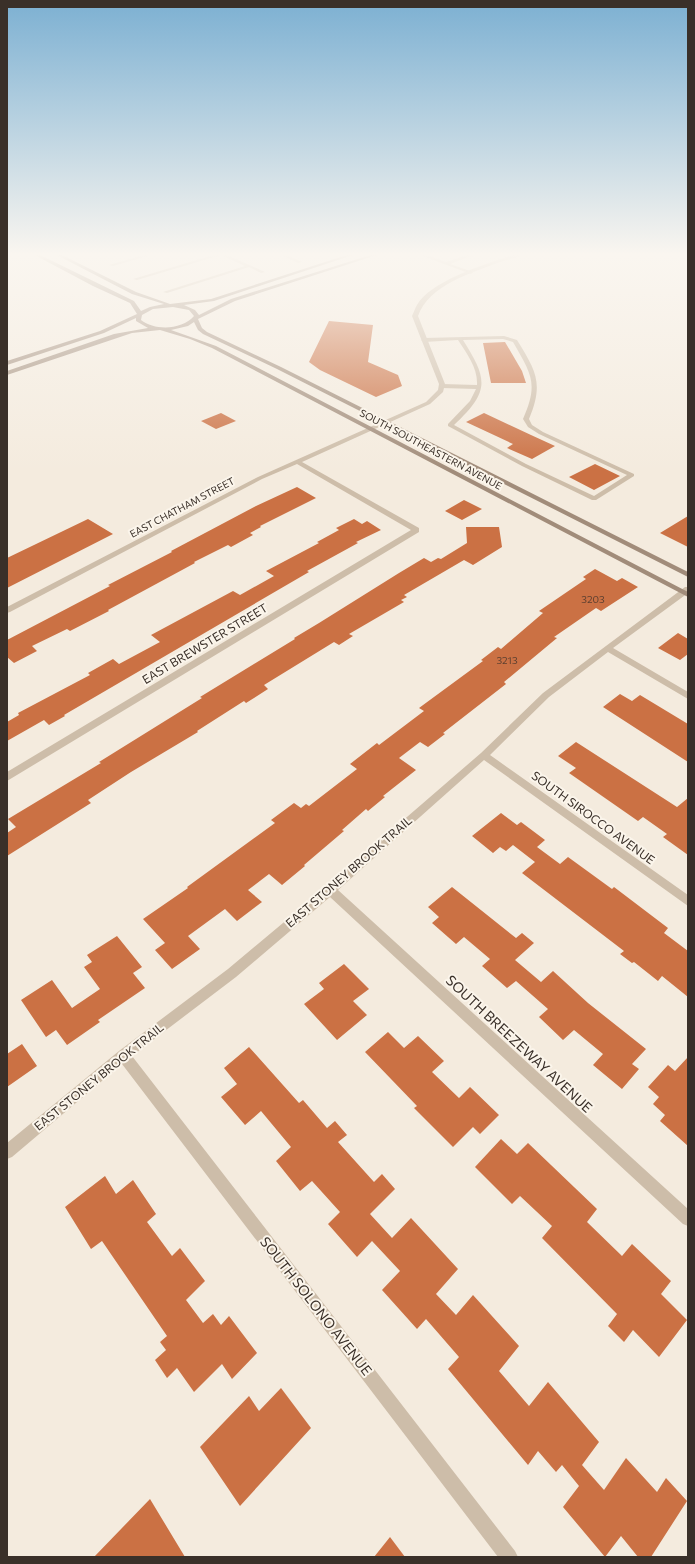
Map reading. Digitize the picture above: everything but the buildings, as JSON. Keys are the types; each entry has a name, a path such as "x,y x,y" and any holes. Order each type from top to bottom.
{"main road":[{"path":"7,363 102,332 117,325"},
{"name":"SOUTH SOUTHEASTERN AVENUE","path":"143,325 160,328 214,347 369,429 687,592"},
{"path":"7,373 116,335 132,331 184,325"},
{"name":"SOUTH SOUTHEASTERN AVENUE","path":"199,325 200,329 205,333 255,355 688,575"}],"street":[{"path":"418,325 442,386"},
{"name":"EAST CHATHAM STREET","path":"7,610 242,486 428,403 441,391 442,386"},
{"name":"EAST BREWSTER STREET","path":"7,777 416,530 296,461"},
{"name":"EAST STONEY BROOK TRAIL","path":"7,1152 123,1055 232,973 330,890 484,755 546,695 607,648 687,592"},
{"path":"607,648 688,696"},
{"name":"SOUTH SIROCCO AVENUE","path":"484,755 688,901"},
{"name":"SOUTH BREEZEWAY AVENUE","path":"330,890 688,1219"},
{"name":"SOUTH SOLONO AVENUE","path":"123,1055 509,1557"}],"lane":[{"path":"424,340 460,338 504,337 515,341 533,375 536,388 532,407 526,419 530,426 541,433 632,475 594,499 524,465 450,424 468,409 475,398 479,387 479,372 460,338"},
{"path":"442,386 479,387"}]}
